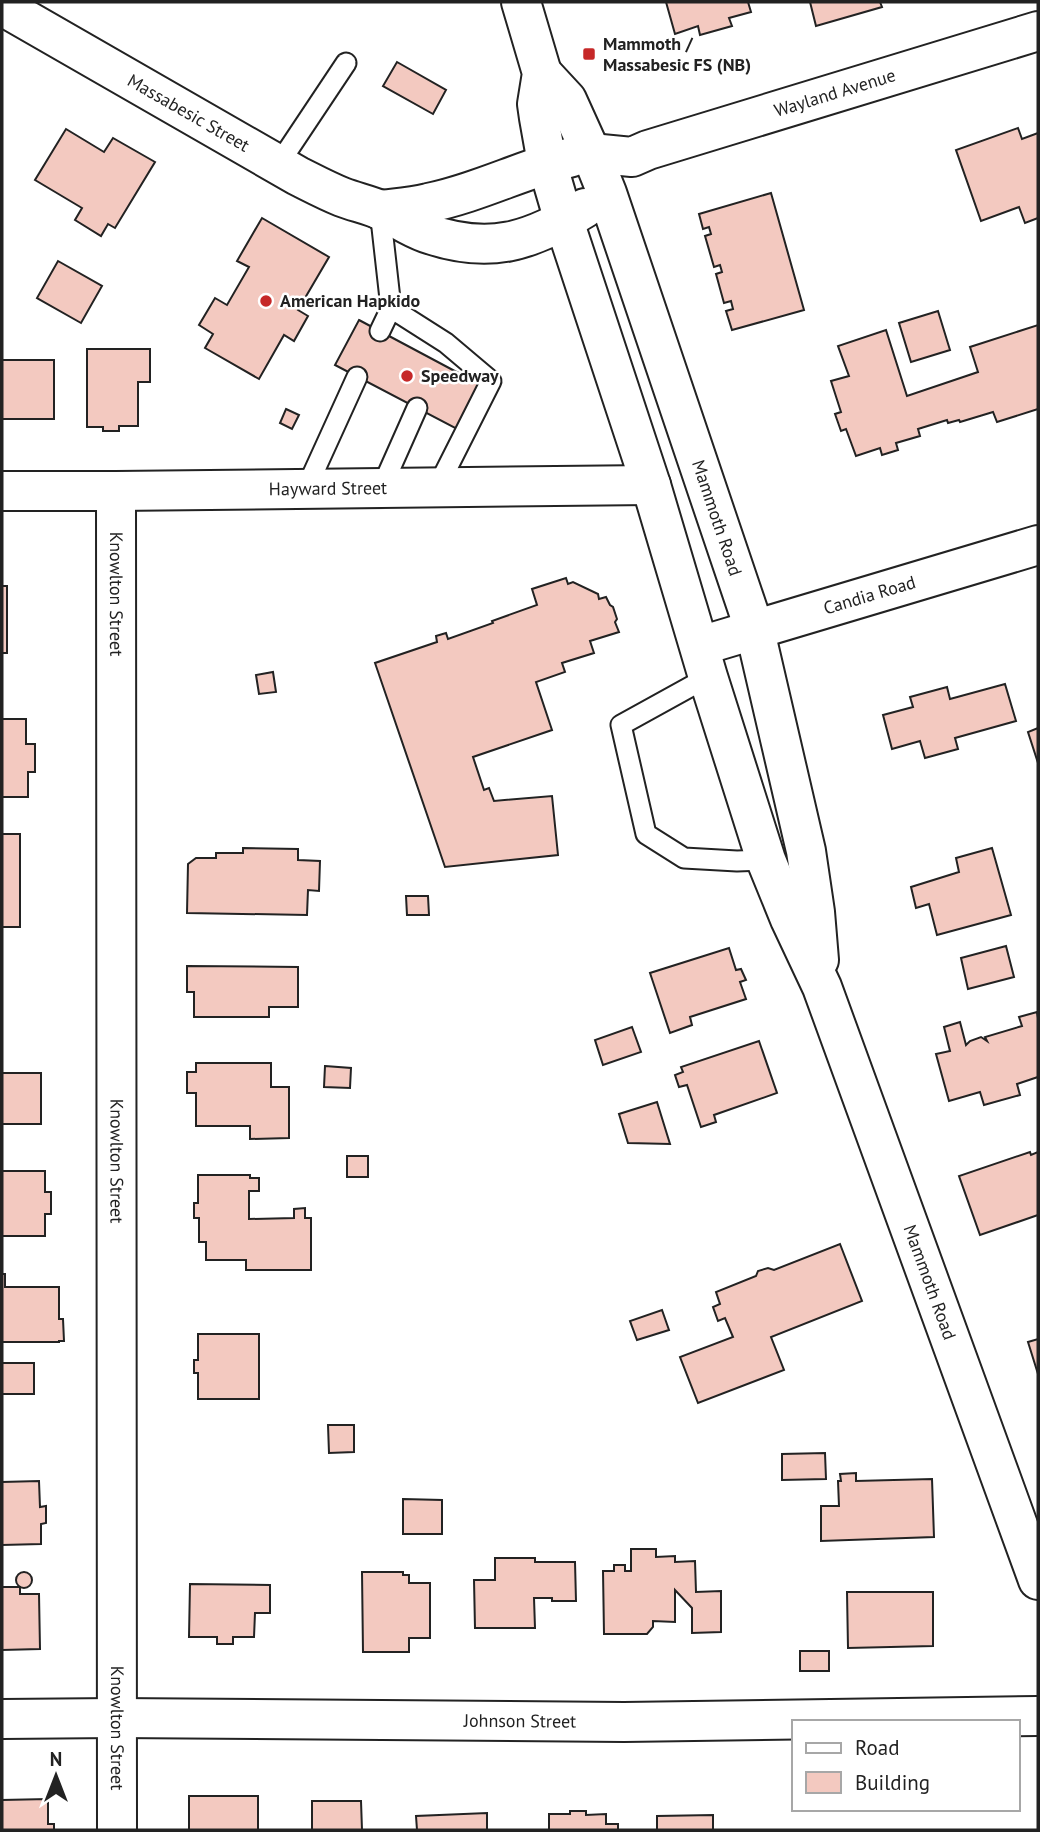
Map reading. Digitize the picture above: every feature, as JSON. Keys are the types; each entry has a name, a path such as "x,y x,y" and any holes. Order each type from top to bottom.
{"main road":[{"name":"Mammoth Road","path":"522,2 542,73 537,104 547,163 652,485 766,860 822,986 1038,1580"},
{"name":"Massabesic Street","path":"2,6 278,164 424,233 461,243 502,244 530,236 564,221 607,193"},
{"name":"Wayland Avenue","path":"592,153 632,157 1038,31"},
{"name":"Mammoth Road","path":"542,73 567,100 592,153 755,631 806,850 822,986"},
{"name":"Massabesic Street","path":"380,210 429,203 547,163 592,153"},
{"path":"607,193 632,157"},
{"name":"Hayward Street","path":"2,491 652,485"},
{"name":"Knowlton Street","path":"116,491 117,1830"},
{"name":"Candia Road","path":"704,661 755,631 1038,545"},
{"name":"Johnson Street","path":"2,1719 624,1722 1038,1716"}],"lane":[{"path":"278,164 346,63"},
{"path":"380,210 391,307 380,331"},
{"path":"391,307 442,353 491,381 437,488"},
{"path":"306,489 357,377"},
{"path":"381,489 417,408"},
{"path":"704,661 621,725 646,834 684,858 766,860"}],"building":[{"path":"666,2 748,2 751,12 729,18 732,26 700,35 698,26 675,34"},
{"path":"810,2 880,2 882,7 816,26"},
{"path":"397,62 446,90 433,114 383,86"},
{"path":"1018,128 1022,139 1038,133 1038,218 1025,223 1019,207 981,221 956,150"},
{"path":"66,129 104,152 113,138 155,162 115,228 108,224 101,236 75,220 82,208 35,180"},
{"path":"771,193 804,310 732,330 726,311 733,309 731,301 724,303 716,274 722,272 720,265 714,267 705,236 711,234 709,227 703,229 699,214"},
{"name":"American Hapkido","path":"262,218 329,257 298,310 308,316 294,341 284,335 259,379 205,348 213,334 199,325 215,298 227,305 249,267 237,261"},
{"path":"58,261 102,286 81,323 37,298"},
{"path":"938,311 950,350 911,362 899,323"},
{"path":"359,320 481,385 457,429 335,365"},
{"path":"1038,325 1038,409 997,422 993,412 960,422 948,423 947,420 918,429 920,436 896,443 898,450 882,455 880,448 856,456 846,429 841,431 835,414 841,412 831,381 849,376 838,346 886,330 907,396 978,372 970,347"},
{"path":"87,349 150,349 150,382 138,382 138,426 119,426 119,431 87,427"},
{"path":"2,360 54,360 54,419 2,419"},
{"path":"286,409 299,415 292,429 280,423"},
{"path":"566,578 568,584 573,582 598,594 599,599 606,597 613,607 619,632 590,641 594,653 562,663 565,672 536,682 552,730 473,757 484,790 489,788 494,801 552,796 558,855 445,867 375,663 437,642 436,636 446,633 448,639 537,605 532,589"},
{"path":"2,586 7,586 7,653 2,653"},
{"path":"273,672 276,692 259,694 256,675"},
{"path":"1005,684 1016,721 955,738 958,749 925,758 920,741 892,749 883,715 913,707 910,697 947,687 950,699"},
{"path":"2,719 26,719 26,744 35,744 35,772 28,772 28,797 2,797"},
{"path":"1038,728 1038,763 1028,732"},
{"path":"2,834 20,834 20,927 2,927"},
{"path":"243,848 298,849 298,860 320,861 319,891 308,890 307,915 187,913 188,864 196,858 216,858 216,853 243,853"},
{"path":"992,848 1011,915 937,935 929,904 916,908 911,887 959,872 956,858"},
{"path":"406,896 428,896 429,915 407,915"},
{"path":"1006,946 1014,977 968,989 961,958"},
{"path":"729,948 736,970 741,969 746,980 740,982 746,999 690,1017 692,1025 670,1033 650,973"},
{"path":"187,966 298,967 298,1007 269,1007 269,1017 194,1017 194,992 187,992"},
{"path":"1037,1012 1038,1077 1017,1084 1020,1095 984,1105 980,1092 949,1101 936,1054 950,1051 944,1027 960,1022 966,1045 981,1037 987,1041 985,1037 1022,1026 1019,1017"},
{"path":"632,1027 641,1052 603,1065 595,1040"},
{"path":"759,1041 777,1093 714,1115 716,1122 701,1127 687,1085 679,1087 675,1075 683,1072 681,1067"},
{"path":"196,1063 271,1063 271,1087 289,1087 289,1138 250,1139 250,1126 196,1126 196,1093 187,1093 187,1072 196,1072"},
{"path":"325,1066 351,1068 350,1088 324,1087"},
{"path":"2,1073 41,1073 41,1124 2,1124"},
{"path":"657,1102 670,1144 628,1143 619,1114"},
{"path":"1030,1152 1031,1155 1038,1152 1038,1215 980,1235 959,1176"},
{"path":"347,1156 368,1156 368,1177 347,1177"},
{"path":"2,1171 45,1171 45,1192 51,1192 51,1214 45,1214 45,1236 2,1236"},
{"path":"198,1175 250,1175 250,1178 259,1178 259,1191 249,1191 249,1219 294,1218 294,1209 305,1208 305,1218 311,1218 311,1270 246,1270 246,1260 206,1260 206,1242 199,1242 199,1218 194,1218 194,1203 198,1203"},
{"path":"840,1244 862,1301 771,1337 784,1370 698,1403 680,1357 733,1337 725,1318 718,1321 713,1307 720,1304 716,1292 756,1276 758,1271 768,1268 774,1270"},
{"path":"2,1274 5,1274 5,1287 59,1287 59,1319 63,1319 64,1341 2,1342"},
{"path":"662,1310 669,1330 637,1340 630,1321"},
{"path":"198,1334 259,1334 259,1399 198,1399 198,1373 194,1373 194,1360 198,1360"},
{"path":"1038,1339 1038,1374 1028,1342"},
{"path":"2,1363 34,1363 34,1394 2,1394"},
{"path":"328,1425 354,1425 354,1452 329,1453"},
{"path":"825,1453 826,1479 782,1480 782,1454"},
{"path":"856,1473 856,1481 932,1479 934,1537 821,1541 821,1506 839,1506 840,1474"},
{"path":"39,1481 40,1507 46,1506 46,1523 41,1524 41,1544 2,1545 2,1482"},
{"path":"403,1499 442,1500 442,1534 403,1534"},
{"path":"631,1549 656,1549 656,1557 675,1556 675,1562 695,1561 696,1592 721,1591 721,1632 692,1633 692,1608 675,1590 675,1622 653,1621 653,1627 647,1634 604,1634 603,1571 614,1571 614,1565 625,1565 625,1571 631,1571"},
{"path":"495,1558 575,1562 576,1601 534,1598 535,1628 475,1628 474,1580 495,1580"},
{"path":"24,1572 32,1580 24,1588 16,1580"},
{"path":"362,1572 403,1572 403,1575 409,1575 409,1583 430,1583 430,1638 409,1638 409,1652 363,1652"},
{"path":"190,1584 270,1585 270,1613 255,1613 254,1637 233,1637 233,1644 217,1644 217,1637 189,1637"},
{"path":"2,1587 20,1587 20,1594 39,1594 40,1649 2,1650"},
{"path":"847,1592 933,1592 933,1646 848,1648"},
{"path":"800,1651 829,1651 829,1671 800,1671"},
{"path":"189,1796 258,1796 258,1830 189,1830"},
{"path":"48,1799 48,1824 54,1824 54,1830 2,1830 2,1800"},
{"path":"312,1801 361,1801 362,1830 312,1830"},
{"path":"570,1811 586,1811 586,1815 606,1814 606,1824 618,1824 618,1830 549,1830 549,1814 570,1814"},
{"path":"487,1813 487,1830 417,1830 416,1816"},
{"path":"713,1815 713,1830 657,1830 657,1816"}],"place":[{"name":"Mammoth / Massabesic FS (NB)","path":"589,54"},
{"name":"American Hapkido","path":"266,301"},
{"name":"Speedway","path":"407,376"}]}
